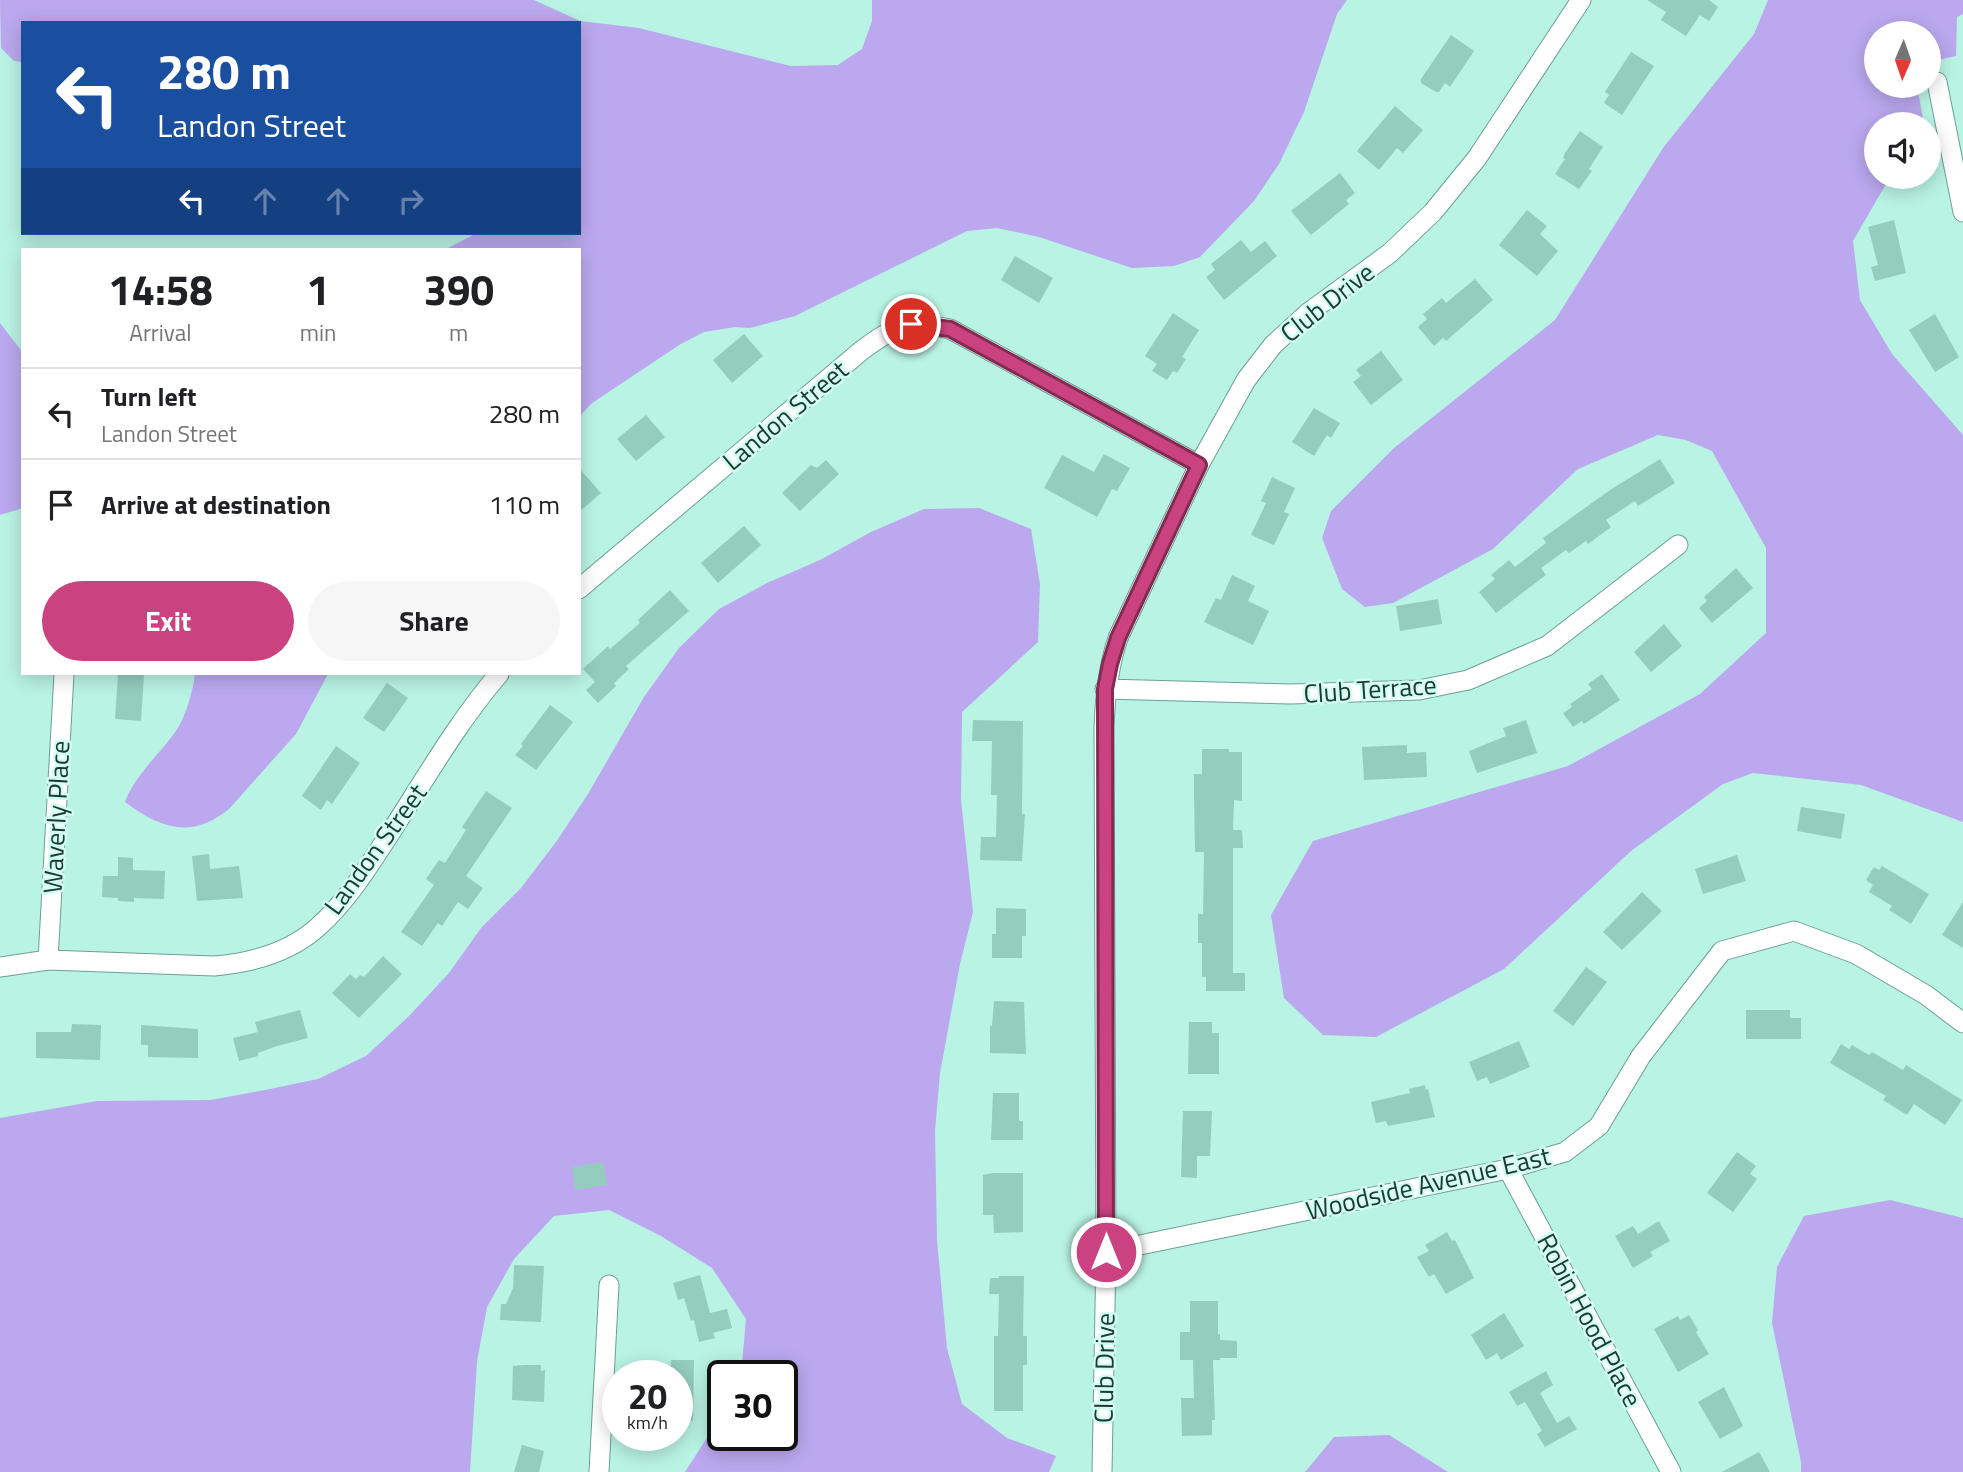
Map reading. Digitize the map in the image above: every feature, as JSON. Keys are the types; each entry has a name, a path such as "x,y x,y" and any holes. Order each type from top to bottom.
{"street":[{"name":"Club Drive","path":"1102,1472 1106,1252 1105,689 1118,638 1199,465 1245,380 1273,345 1308,313 1390,253 1433,212 1477,158 1581,0"},
{"path":"1940,98 1963,212"},
{"name":"Landon Street","path":"581,588 861,351 890,331 911,324 950,329 1199,465"},
{"name":"Club Terrace","path":"1105,689 1292,694 1419,690 1468,680 1547,646 1678,545"},
{"name":"Waverly Place","path":"48,960 64,675"},
{"name":"Landon Street","path":"0,967 48,960 214,966 250,961 297,941 317,928 361,878 460,725 498,675"},
{"name":"Woodside Avenue East","path":"1106,1252 1508,1169 1565,1152 1600,1126 1641,1056 1722,951 1794,932 1856,954 1926,995 1963,1023"},
{"name":"Robin Hood Place","path":"1508,1169 1671,1472"},
{"path":"599,1472 609,1284"}],"shaded area":[{"path":"0,0 534,0 580,21 21,21 21,62 14,61 1,48"},
{"path":"872,0 1347,0 1337,14 1304,112 1279,164 1254,201 1200,257 1174,266 1132,268 1039,237 997,228 967,231 795,316 750,328 735,327 704,332 679,345 592,403 581,415 581,248 448,248 473,235 581,235 581,21 639,28 791,66 838,65 862,49 872,21"},
{"path":"1768,0 1963,0 1963,14 1957,17 1956,56 1941,59 1941,21 1864,21 1864,98 1919,98 1922,112 1864,112 1864,189 1883,189 1853,241 1860,300 1892,354 1963,435 1963,822 1861,785 1753,773 1723,784 1631,851 1504,969 1376,1037 1323,1035 1284,998 1271,915 1313,841 1568,766 1700,694 1766,633 1766,548 1712,451 1686,440 1658,435 1578,469 1493,549 1393,603 1365,607 1342,589 1322,538 1331,511 1394,448 1555,320 1663,148 1754,34"},
{"path":"0,323 21,350 21,509 0,515"},
{"path":"979,508 1031,529 1040,584 1038,642 962,712 961,800 973,912 960,964 940,1073 935,1131 937,1240 947,1348 962,1404 1007,1438 1056,1456 1049,1472 685,1472 707,1438 707,1451 798,1451 798,1360 742,1360 746,1319 712,1268 661,1236 609,1210 554,1216 514,1259 487,1307 477,1362 470,1472 0,1472 0,1118 97,1101 210,1100 318,1079 366,1056 409,1016 449,973 481,928 521,888 588,794 644,697 679,648 719,609 871,532 924,509"},
{"path":"195,675 327,675 296,734 229,809 202,825 176,827 163,824 125,802 141,774 180,725"},
{"path":"1890,1200 1963,1218 1963,1472 1801,1472 1772,1323 1777,1267 1804,1216"},
{"path":"1389,1435 1448,1472 1305,1472 1334,1437"}],"building":[{"path":"1647,0 1709,0 1718,7 1709,21 1700,15 1686,36 1661,20 1666,12"},
{"path":"1451,35 1474,51 1450,87 1445,83 1439,92 1436,92 1421,83 1421,79"},
{"path":"1631,52 1654,66 1622,115 1604,103 1609,95 1605,92"},
{"path":"1395,106 1423,130 1403,153 1397,148 1379,170 1357,151"},
{"path":"1580,131 1603,147 1589,169 1592,171 1579,189 1555,174"},
{"path":"1340,173 1355,193 1346,200 1349,204 1311,235 1291,211"},
{"path":"1527,210 1547,226 1540,234 1558,251 1537,276 1499,245"},
{"path":"1894,220 1906,273 1875,281 1871,267 1878,265 1868,227"},
{"path":"1241,240 1251,252 1265,241 1277,256 1224,300 1206,277 1215,270 1211,264"},
{"path":"1015,256 1053,278 1039,303 1001,280"},
{"path":"1475,279 1493,300 1446,341 1443,338 1434,346 1418,327 1427,319 1423,314 1442,298 1446,303"},
{"path":"1173,313 1199,330 1182,357 1186,359 1177,373 1173,371 1167,380 1152,371 1157,364 1145,356"},
{"path":"1935,314 1959,357 1935,372 1909,330"},
{"path":"744,334 763,356 732,383 713,360"},
{"path":"1381,351 1403,380 1371,405 1353,382 1361,376 1356,370"},
{"path":"1314,408 1340,423 1331,438 1327,435 1314,456 1292,442"},
{"path":"646,415 665,437 636,461 617,439"},
{"path":"1104,454 1130,468 1117,491 1112,489 1097,517 1044,488 1062,455 1094,472"},
{"path":"1660,459 1675,483 1638,506 1635,501 1606,520 1611,527 1588,544 1586,541 1569,553 1566,550 1541,568 1546,575 1496,613 1479,592 1495,579 1491,575 1509,560 1515,567 1546,543 1543,538 1610,490"},
{"path":"826,460 839,474 800,511 782,493 811,465 817,468"},
{"path":"581,470 601,493 581,510"},
{"path":"1272,477 1295,488 1284,512 1289,514 1274,545 1251,535 1266,503 1261,501"},
{"path":"744,526 761,545 718,583 701,563"},
{"path":"1736,568 1753,588 1712,623 1699,608 1707,601 1704,597"},
{"path":"1232,575 1255,586 1248,601 1269,611 1253,645 1204,622 1216,598 1221,600"},
{"path":"670,590 689,611 626,666 629,669 598,703 586,690 595,682 583,669 608,646 610,649 640,623 638,620"},
{"path":"1438,599 1442,624 1400,631 1396,606"},
{"path":"1664,624 1682,646 1651,672 1634,652"},
{"path":"1602,674 1620,700 1584,724 1582,721 1573,727 1563,713 1572,707 1570,704 1592,689 1588,684"},
{"path":"118,675 144,675 141,721 115,719"},
{"path":"387,683 408,698 384,732 363,718"},
{"path":"550,705 573,722 536,770 515,755"},
{"path":"973,720 1023,721 1022,814 1025,814 1022,861 980,860 981,837 996,837 997,795 991,795 992,741 972,741"},
{"path":"1526,720 1537,753 1477,773 1469,751 1506,736 1503,728"},
{"path":"1407,745 1407,753 1426,752 1427,777 1364,780 1362,747"},
{"path":"336,746 360,763 332,804 327,800 321,810 302,796"},
{"path":"1202,749 1242,752 1242,801 1234,800 1233,830 1242,830 1243,848 1233,848 1233,973 1245,973 1245,991 1206,991 1206,977 1202,977 1202,943 1198,943 1198,914 1203,914 1204,852 1195,852 1194,774 1202,774"},
{"path":"486,791 512,808 466,876 483,888 468,909 458,902 442,926 438,923 422,946 401,932 434,885 426,879 439,860 445,863 466,830 462,827"},
{"path":"1801,807 1845,814 1841,839 1797,831"},
{"path":"209,854 210,869 239,866 243,898 197,901 192,856"},
{"path":"1737,855 1746,881 1703,894 1695,869"},
{"path":"118,857 133,858 133,870 165,871 164,899 134,898 134,902 102,897 103,876 118,876"},
{"path":"1882,866 1929,894 1911,924 1889,910 1892,906 1869,892 1873,885 1866,880 1874,867 1879,870"},
{"path":"1642,892 1662,911 1622,950 1603,932"},
{"path":"1963,902 1963,948 1942,935"},
{"path":"996,908 1026,909 1026,936 1022,936 1022,958 992,958"},
{"path":"383,956 402,974 359,1018 332,993 350,974 356,979 360,975 364,977"},
{"path":"1586,967 1607,982 1573,1026 1553,1011"},
{"path":"994,1001 1024,1002 1026,1054 990,1053"},
{"path":"300,1010 308,1038 277,1046 258,1053 258,1056 239,1061 233,1038 258,1032 255,1022"},
{"path":"1746,1010 1790,1010 1790,1018 1801,1018 1801,1039 1746,1039"},
{"path":"1189,1022 1212,1022 1212,1033 1219,1033 1219,1074 1188,1074"},
{"path":"72,1024 101,1025 100,1060 36,1058 36,1032 71,1032"},
{"path":"141,1025 198,1029 198,1058 148,1057 148,1045 141,1045"},
{"path":"1519,1041 1530,1067 1490,1084 1487,1077 1477,1081 1469,1062"},
{"path":"1841,1044 1849,1049 1852,1045 1869,1055 1872,1052 1903,1070 1906,1065 1962,1100 1945,1125 1914,1104 1907,1115 1883,1100 1886,1096 1830,1063"},
{"path":"1425,1085 1435,1117 1388,1126 1386,1121 1376,1123 1371,1102 1410,1093 1409,1089"},
{"path":"993,1093 1019,1093 1019,1121 1023,1121 1023,1140 991,1140"},
{"path":"1183,1111 1212,1111 1210,1156 1197,1156 1197,1178 1181,1177"},
{"path":"1737,1152 1756,1166 1750,1174 1757,1179 1733,1212 1707,1193"},
{"path":"603,1162 607,1185 575,1190 572,1167"},
{"path":"1023,1173 1023,1232 994,1233 993,1215 983,1215 983,1175"},
{"path":"1659,1221 1670,1241 1650,1252 1653,1256 1633,1268 1615,1236 1633,1226 1638,1234"},
{"path":"1447,1232 1452,1241 1455,1240 1474,1278 1446,1294 1434,1274 1429,1277 1417,1257 1429,1251 1425,1245"},
{"path":"514,1265 544,1266 541,1322 500,1320 501,1304 506,1304 513,1288"},
{"path":"700,1275 710,1313 727,1309 732,1328 713,1333 715,1338 699,1342 694,1320 691,1321 684,1298 678,1300 673,1283"},
{"path":"1024,1276 1023,1336 1027,1336 1027,1365 1023,1365 1023,1411 994,1411 994,1336 998,1336 999,1294 989,1294 990,1278"},
{"path":"1190,1301 1218,1301 1220,1340 1237,1341 1237,1358 1213,1360 1215,1420 1212,1420 1212,1435 1182,1436 1181,1398 1194,1398 1193,1360 1180,1360 1180,1332 1190,1332"},
{"path":"1504,1313 1524,1346 1501,1360 1497,1353 1486,1360 1471,1335"},
{"path":"1689,1315 1709,1354 1678,1372 1654,1329 1678,1316 1680,1320"},
{"path":"541,1365 541,1371 545,1370 544,1402 512,1400 513,1366"},
{"path":"1546,1371 1553,1385 1540,1393 1557,1423 1569,1416 1577,1429 1545,1447 1537,1434 1542,1431 1525,1402 1517,1406 1509,1392"},
{"path":"1724,1387 1743,1426 1720,1439 1698,1402"},
{"path":"522,1445 544,1451 539,1472 514,1472"},
{"path":"1759,1452 1770,1472 1722,1472"}],"route":[{"path":"911,324 950,329 1199,465 1118,638 1105,689 1106,1252"}]}
